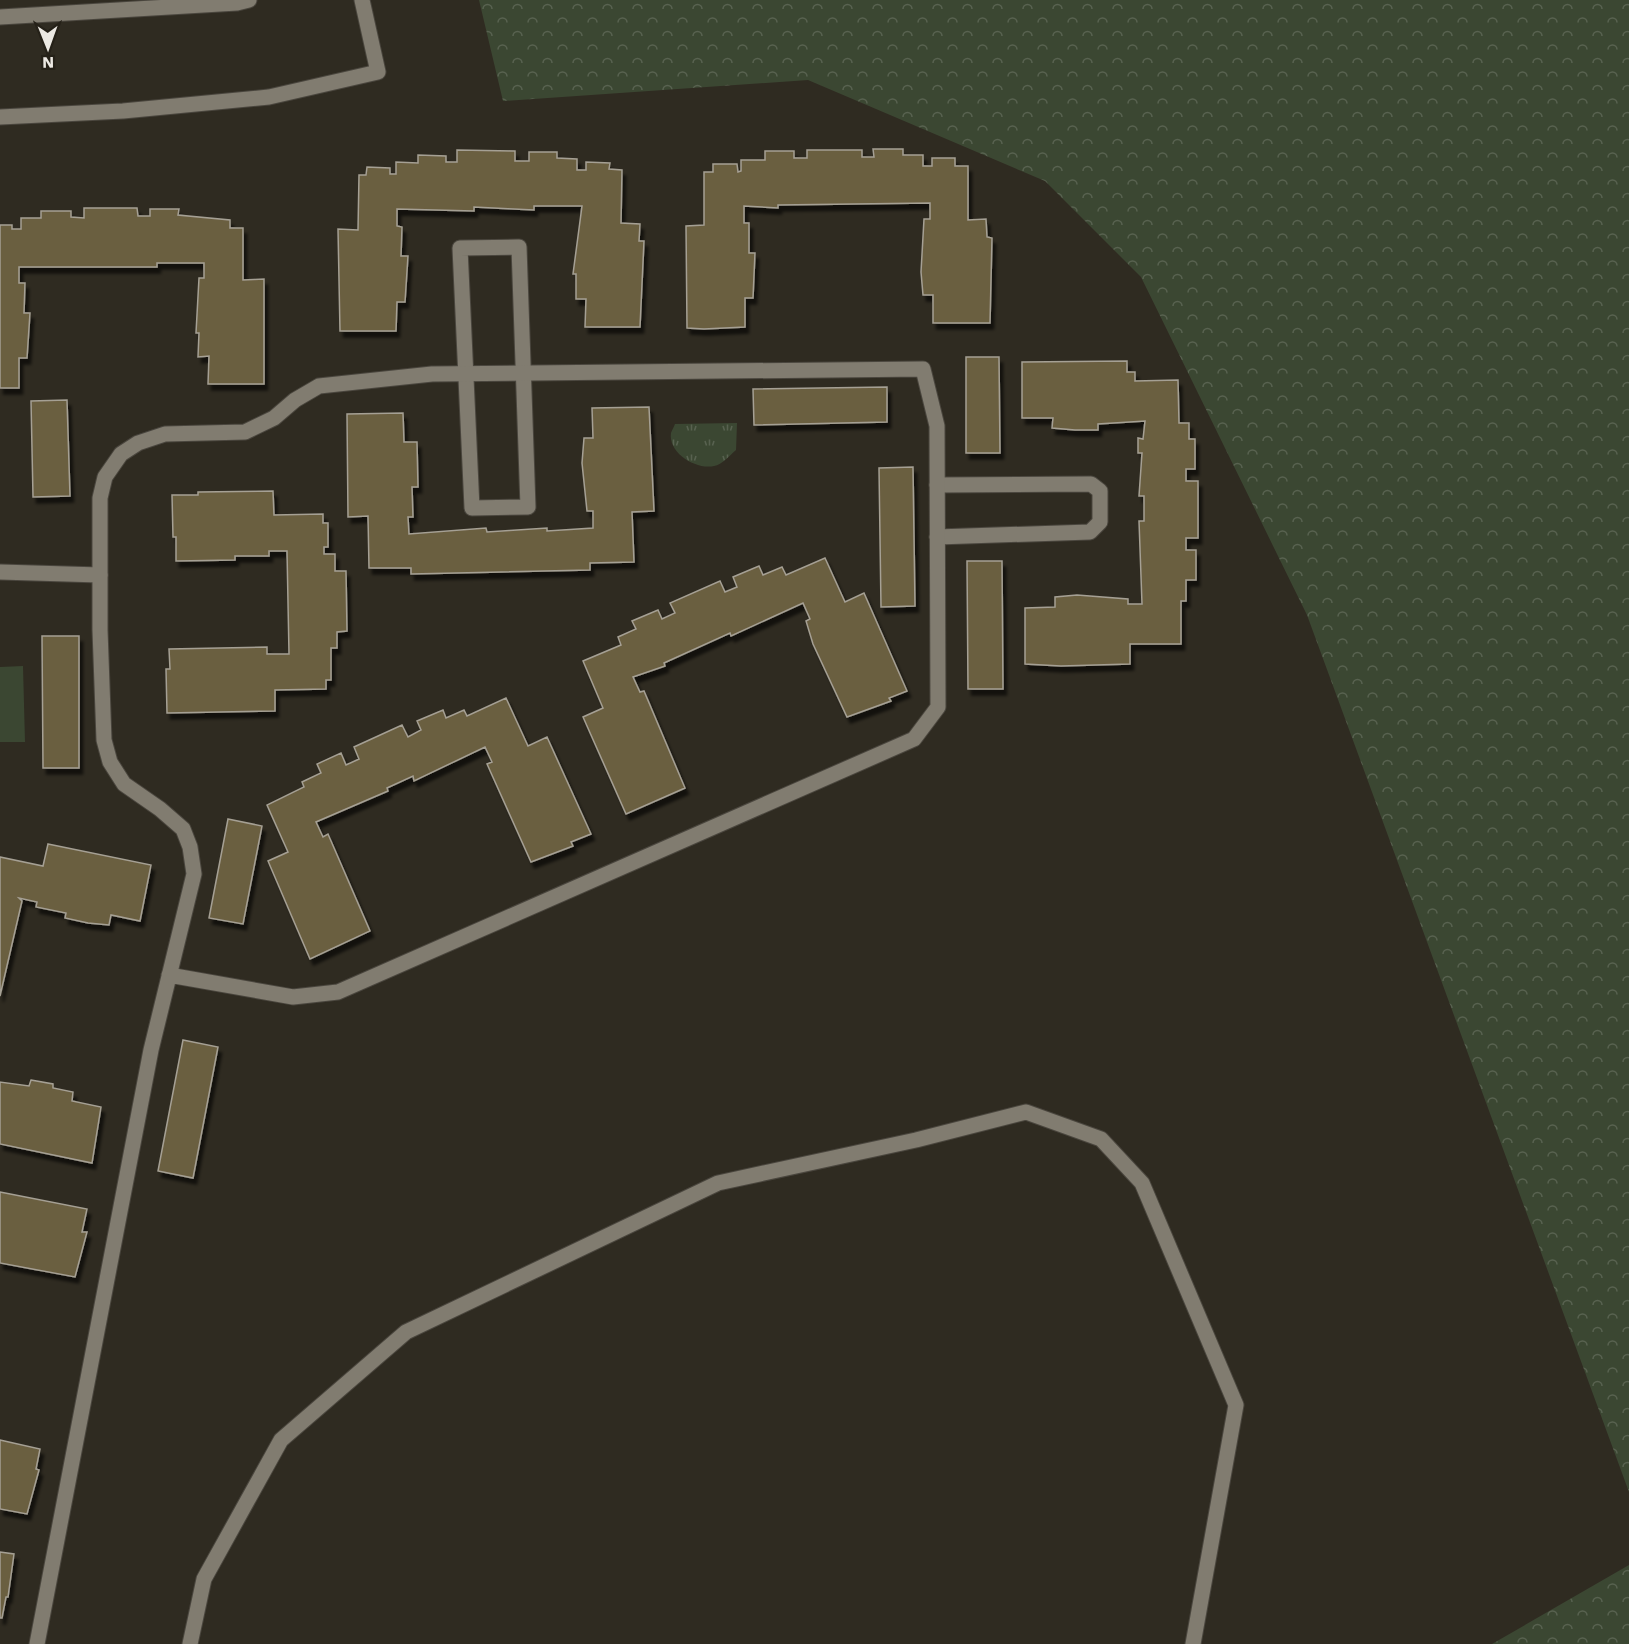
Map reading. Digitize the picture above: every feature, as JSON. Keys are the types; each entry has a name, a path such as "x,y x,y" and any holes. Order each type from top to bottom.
{"lane":[{"path":"0,17 237,3 249,0"},
{"path":"0,117 123,111 269,98 378,72 362,0"},
{"path":"519,247 528,507 472,508 467,374 460,248 519,247"},
{"path":"37,1644 151,1050 169,975 194,874 190,847 183,829 160,809 124,784 110,762 104,740 100,498 105,477 121,454 138,443 165,434 245,432 274,418 295,400 319,386 424,375 923,369 937,426 938,707 914,738 338,992 293,997 169,975"},
{"path":"938,485 1091,484 1100,491 1100,522 1090,532 938,537"},
{"path":"0,572 100,575"},
{"path":"190,1644 204,1580 282,1440 406,1332 718,1183 916,1140 1026,1112 1101,1139 1142,1183 1236,1405 1193,1644"}],"green space":[{"path":"479,0 1629,0 1629,1492 1307,615 1141,277 1045,181 808,80 503,101"},
{"path":"737,423 736,450 717,465 707,467 692,463 679,453 671,440 675,424"},
{"path":"23,666 25,742 0,742 0,667"},
{"path":"1629,1565 1629,1644 1492,1644"}],"building":[{"path":"873,149 903,149 903,155 923,155 923,166 932,166 932,158 955,158 955,166 968,166 968,220 986,219 987,237 992,238 990,323 933,323 933,295 923,295 921,272 924,219 930,219 930,203 778,205 778,208 744,206 744,223 749,223 749,253 755,253 753,298 745,298 745,327 687,328 686,226 704,225 704,172 713,172 713,164 737,164 738,172 741,171 741,160 765,160 765,151 794,151 794,158 807,158 807,150 862,150 862,157 874,157"},
{"path":"457,150 515,151 515,161 529,161 529,152 557,152 557,158 577,159 577,170 586,170 586,162 610,163 609,169 622,170 621,223 640,224 639,241 644,241 640,327 585,327 586,299 576,299 576,274 573,274 582,206 534,206 534,210 474,207 474,211 397,209 397,226 402,227 401,256 408,256 405,302 397,302 396,331 340,331 338,229 358,230 359,175 366,175 367,167 390,168 390,174 396,174 396,162 418,163 418,155 446,156 446,162 457,162"},
{"path":"84,208 137,208 138,216 150,216 150,209 179,209 178,215 230,220 230,228 243,228 243,280 264,279 264,384 208,384 209,356 198,357 199,333 196,333 199,278 204,278 204,263 157,263 157,267 19,267 19,283 25,283 24,313 30,313 27,358 19,358 19,388 0,388 0,225 12,225 12,229 21,229 21,218 41,218 41,211 71,211 71,217 84,218"},
{"path":"966,357 999,357 1000,453 966,453"},
{"path":"1127,361 1127,372 1135,372 1135,381 1178,380 1179,423 1189,423 1189,439 1195,439 1195,469 1186,469 1186,481 1198,481 1198,538 1186,538 1186,550 1196,550 1196,580 1186,580 1186,601 1181,601 1181,644 1130,644 1130,664 1061,666 1025,664 1025,608 1055,607 1055,597 1077,595 1128,599 1128,604 1142,604 1139,521 1144,521 1144,496 1139,496 1142,453 1138,453 1138,438 1143,439 1145,421 1098,424 1098,430 1075,430 1052,428 1053,418 1022,418 1022,362"},
{"path":"887,387 887,422 754,425 753,389"},
{"path":"67,400 70,496 33,497 31,401"},
{"path":"649,407 654,511 632,512 634,562 590,563 590,570 411,574 411,568 369,568 368,516 348,517 347,414 403,413 404,442 417,442 418,487 412,487 413,517 408,517 409,534 486,528 487,532 547,528 547,531 593,528 593,511 587,511 582,463 584,438 593,438 592,408"},
{"path":"913,467 915,606 881,607 879,468"},
{"path":"273,491 274,515 323,514 323,523 328,523 328,547 324,547 324,554 335,554 335,571 346,571 347,631 337,632 337,648 331,648 331,680 326,680 326,689 275,690 275,711 167,713 166,669 170,669 169,649 267,647 267,654 289,654 287,551 269,551 269,556 235,556 235,560 176,561 172,495 198,495 198,492"},
{"path":"825,558 845,602 864,593 907,691 889,698 891,701 847,717 813,644 806,621 810,619 803,603 731,636 730,633 664,663 665,666 633,677 640,692 644,691 685,788 626,814 583,717 603,708 583,661 621,645 618,637 636,629 632,621 658,610 662,619 675,613 670,603 720,581 725,592 737,587 733,577 759,566 763,575 782,567 786,575"},
{"path":"967,561 1002,561 1003,689 968,689"},
{"path":"42,636 79,636 79,768 43,768"},
{"path":"506,698 528,746 547,737 591,834 571,842 573,846 531,862 487,764 492,762 485,747 414,781 413,776 387,788 388,791 316,822 323,837 328,834 370,931 310,959 268,861 288,852 267,805 304,787 302,782 321,773 317,764 341,753 346,765 359,759 354,747 402,725 408,737 421,730 417,721 443,710 446,718 464,710 467,716"},
{"path":"228,819 262,826 243,924 209,918"},
{"path":"48,844 151,865 140,921 111,915 109,925 88,923 65,918 66,913 36,907 37,902 19,898 22,901 0,996 0,857 43,866"},
{"path":"183,1040 218,1047 193,1178 158,1171"},
{"path":"31,1080 53,1084 53,1088 73,1092 72,1101 101,1107 92,1163 0,1144 0,1082 29,1086"},
{"path":"0,1192 87,1209 82,1232 87,1232 75,1277 0,1263"},
{"path":"0,1440 40,1449 36,1469 39,1470 27,1514 0,1509"},
{"path":"0,1552 14,1554 8,1597 6,1597 2,1618 0,1618"}]}
